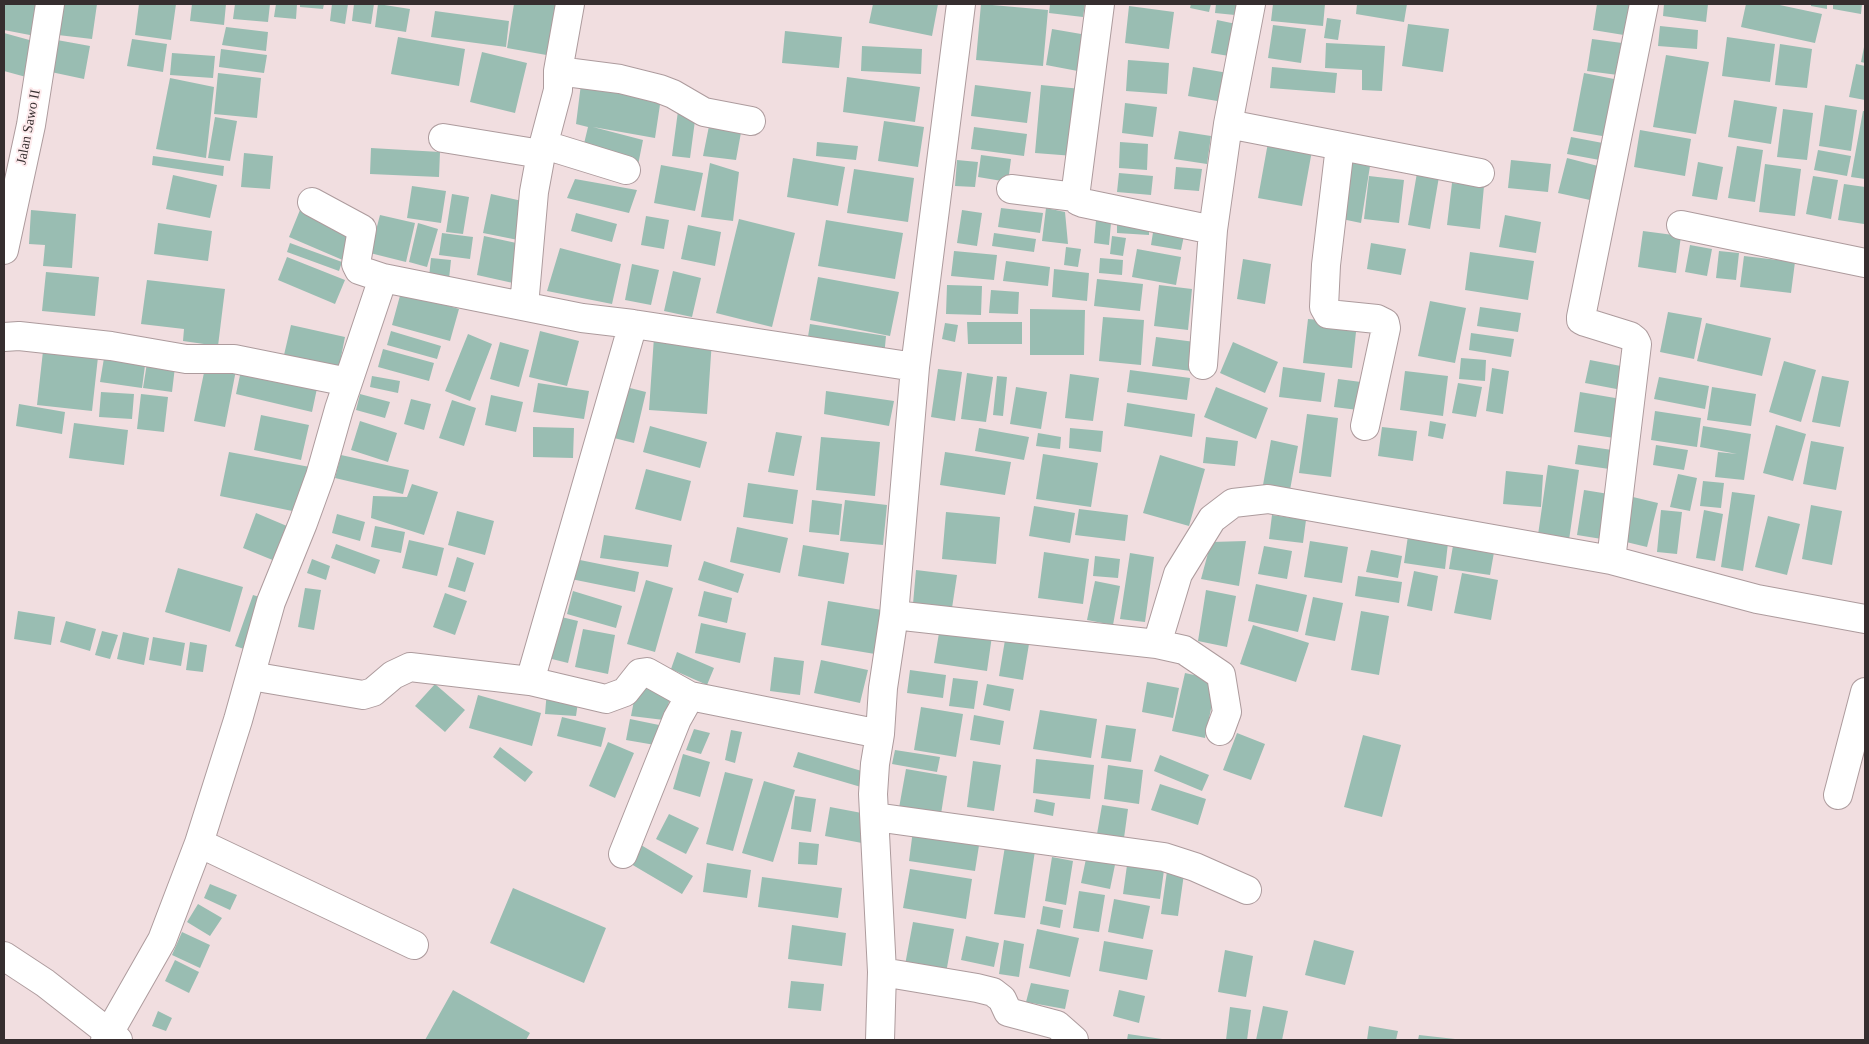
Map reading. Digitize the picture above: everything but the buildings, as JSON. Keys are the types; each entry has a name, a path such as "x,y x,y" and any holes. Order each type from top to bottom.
{"street":[{"name":"Jalan Sawo II","path":"4,250 31,125 50,4"},
{"path":"524,306 534,192 558,90 558,71 570,4"},
{"path":"880,1040 882,972 873,794 875,764 880,734 883,688 894,615 915,367 961,4"},
{"path":"1075,197 1100,4"},
{"path":"1203,365 1214,230 1228,124 1251,4"},
{"path":"1611,560 1637,344 1630,336 1585,322 1581,317 1644,4"},
{"path":"558,71 620,79 660,89 673,94 704,112 751,121"},
{"path":"1228,124 1480,173"},
{"path":"443,138 543,149 626,170"},
{"path":"1340,146 1326,265 1324,307 1328,314 1377,319 1385,323 1386,328 1365,426"},
{"path":"1011,190 1075,197 1083,203 1214,230"},
{"path":"312,202 362,229 356,264 359,270 383,278 582,318 915,367"},
{"path":"1681,225 1865,263"},
{"path":"4,956 45,983 110,1038 162,940 199,843 251,676 270,602 317,484 348,382 383,278"},
{"path":"530,681 633,324"},
{"path":"4,338 19,336 111,346 186,359 234,359 348,382"},
{"path":"1157,644 1178,574 1212,519 1233,503 1268,499 1611,560 1757,599 1865,619"},
{"path":"894,615 1157,644 1184,650 1221,675 1227,712 1220,731"},
{"path":"251,676 363,696 373,692 392,675 410,667 530,681 606,699 625,692 640,673 647,672 690,696 880,734"},
{"path":"623,854 677,719 690,696"},
{"path":"1838,795 1865,697"},
{"path":"875,817 1164,857 1247,890"},
{"path":"199,843 414,945"},
{"path":"882,972 993,992 1002,999 1008,1012 1057,1025 1074,1040"}]}
